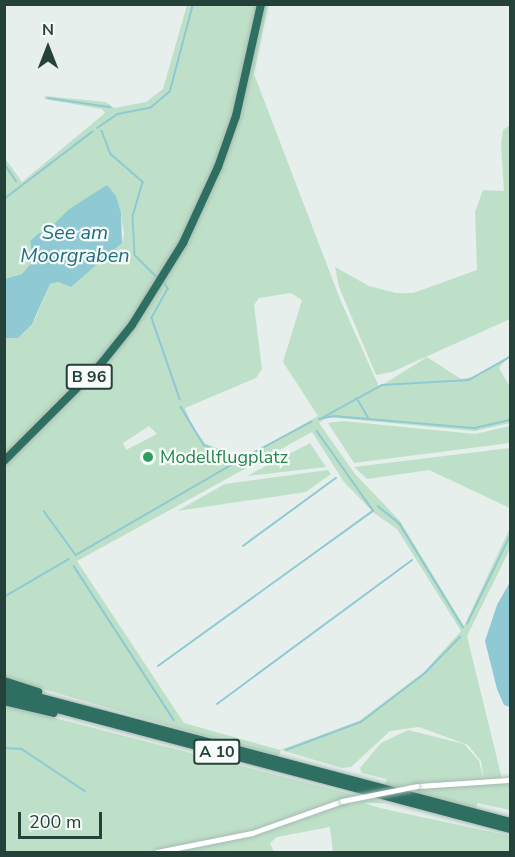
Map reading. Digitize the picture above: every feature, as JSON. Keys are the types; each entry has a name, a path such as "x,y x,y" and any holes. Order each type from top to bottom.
{"highway":[{"name":"B 96","path":"4,455 98,361 159,279 214,166 240,86 256,4"},
{"name":"B 96","path":"4,461 100,365 159,279 199,211 222,157 245,87 261,4"},
{"path":"4,681 69,706"},
{"name":"A 10","path":"4,688 510,822"},
{"name":"A 10","path":"4,695 510,829"},
{"path":"4,702 96,719"}],"main road":[{"path":"157,852 263,829 342,801 417,786 510,780"}],"green space":[{"path":"187,5 268,5 254,74 340,299 379,387 427,357 461,379 478,376 510,355 499,368 510,387 510,423 475,431 327,417 319,423 355,474 400,521 464,626 510,528 510,549 467,636 502,779 510,779 510,810 477,803 476,809 432,798 385,785 387,779 362,773 360,768 381,743 408,730 464,744 479,761 484,781 481,761 468,745 419,727 390,731 351,767 342,768 281,750 278,757 5,678 5,338 23,333 35,319 50,284 58,282 71,287 122,243 124,234 121,213 107,186 69,209 49,230 36,234 30,241 34,261 22,274 5,279 4,157 22,182 105,113 102,109 44,99 45,96 106,102 114,108 146,102 163,89","holes":["291,293 302,300 283,362 318,416 244,458 206,444 193,428 185,408 256,378 262,369 254,305 259,298","149,426 157,434 126,450 123,443","312,432 344,482 374,513 397,529 461,631 424,672 359,721 280,750 184,723 77,561"]},
{"path":"510,125 510,319 392,372 376,375 339,287 335,267 369,286 396,293 413,293 477,270 475,212 483,190 504,191 501,144 503,130"},
{"path":"343,421 475,434 510,426 510,443 354,463 328,423"},
{"path":"310,443 326,467 247,476"},
{"path":"510,448 510,508 429,470 367,479 354,467"},
{"path":"328,470 331,474 306,492 177,511 225,484"},
{"path":"4,705 385,803 364,803 380,808 510,836 510,852 333,852 330,827 277,837 270,843 274,852 5,852"}],"water":[{"name":"See am Moorgraben","path":"107,185 116,196 121,213 122,243 71,287 58,282 50,284 32,324 18,338 5,338 5,279 22,274 33,261 30,241 37,234 48,230 69,209"},
{"path":"510,582 510,707 504,705 497,689 485,641 497,605"}],"waterway":[{"path":"97,128 118,114 150,108 170,91 193,4"},
{"path":"48,98 110,107"},
{"path":"102,131 111,154 143,182 133,216 135,255 157,277"},
{"path":"4,199 92,132"},
{"path":"4,163 16,181"},
{"path":"164,281 168,289 152,318 180,399"},
{"path":"324,417 382,385 469,380 510,357"},
{"path":"357,398 368,417"},
{"path":"181,407 204,445 238,461 311,422"},
{"path":"319,419 334,416 475,428 510,420"},
{"path":"158,666 373,511 317,432"},
{"path":"44,511 76,555 238,461"},
{"path":"243,546 336,478"},
{"path":"378,506 400,524 463,627"},
{"path":"467,624 510,536"},
{"path":"4,597 69,559"},
{"path":"217,704 412,560"},
{"path":"74,566 174,720"},
{"path":"286,750 361,722 425,673 460,637"},
{"path":"4,748 22,749 85,791"}],"place":[{"name":"Modellflugplatz","path":"148,457"}]}
